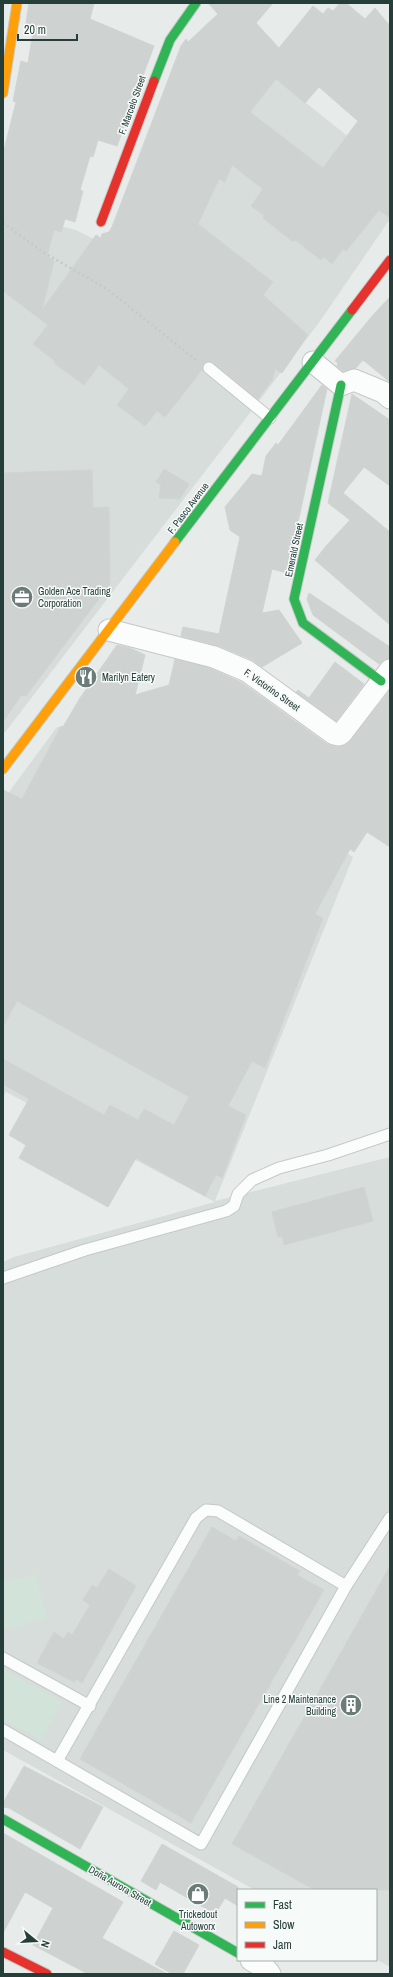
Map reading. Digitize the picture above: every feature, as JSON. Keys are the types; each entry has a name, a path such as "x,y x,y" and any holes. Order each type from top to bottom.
{"street":[{"path":"3,92 18,3"},
{"name":"F. Marcelo Street","path":"101,222 170,40 196,3"},
{"name":"F. Pasco Avenue","path":"3,769 390,260"},
{"path":"313,362 341,386 354,380 383,392 390,398"},
{"name":"Emerald Street","path":"341,386 294,599 303,622 385,676"},
{"name":"F. Victorino Street","path":"109,630 214,657 247,671 334,734 339,735 385,676"},
{"name":"Doña Aurora Street","path":"3,1819 237,1952"},
{"path":"3,1952 48,1974"}],"lane":[{"path":"210,368 270,418"},
{"path":"3,1278 85,1250 226,1210 234,1206 238,1194 252,1180 279,1168 328,1155 390,1134"},
{"path":"57,1760 90,1706 196,1518 206,1510 218,1511 346,1586"},
{"path":"3,1730 202,1844 346,1586 390,1518"},
{"path":"3,1658 90,1706"}],"path":[{"path":"3,223 43,252 107,289 205,366 210,368"}],"shaded area":[{"path":"271,75 390,170 390,219 318,324 3,735 3,212 76,230 138,262"},
{"path":"57,727 168,735 353,857 215,1201 390,1157 390,1967 377,1960 377,1889 253,1889 3,1750 3,1262 14,1257 215,1202 6,1092 3,1097 3,800"}],"green space":[{"path":"35,1574 47,1618 3,1630 3,1583"},
{"path":"3,1669 62,1702 41,1740 3,1719"}],"building":[{"path":"29,3 94,3 90,19 154,46 117,146 98,140 93,157 90,156 80,190 83,191 75,222 65,219 61,232 54,230 47,256 54,261 42,310 96,235 101,238 102,234 109,232 112,227 181,46 186,39 188,42 218,14 208,3 273,3 256,23 279,48 313,6 323,14 328,8 333,11 340,3 346,3 365,19 375,8 390,26 390,218 379,210 346,251 343,249 332,264 324,257 321,260 295,240 293,242 263,218 264,215 251,206 263,189 232,165 225,182 219,179 198,224 273,282 263,295 308,335 282,373 275,369 272,380 258,399 213,363 207,361 203,364 202,370 165,417 157,411 145,426 117,405 129,389 99,365 84,385 54,363 55,361 33,344 48,325 3,291 3,154 16,102 13,101 21,61 28,63 33,32 25,30","holes":["276,79 305,103 319,87 358,121 323,168 250,112"]},
{"path":"390,297 390,382 363,360 355,369 343,371 337,366 338,363 335,361"},
{"path":"322,385 327,389 287,573 272,569 262,613 279,610 302,643 262,667 252,660 219,646 181,636 183,627 219,634 240,537 230,530 225,507 252,474 262,476 266,456 276,443 278,445"},
{"path":"352,394 390,420 390,486 364,467 343,493 390,532 390,625 315,560 350,520 328,503"},
{"path":"164,469 189,484 180,499 159,498 161,485 156,482"},
{"path":"92,470 93,508 109,507 110,584 26,696 21,695 3,722 3,473"},
{"path":"309,593 390,647 390,658 385,659 379,664 313,615 307,599"},
{"path":"117,645 130,648 145,655 135,695 169,685 175,659 210,668 241,682 327,744 337,747 346,745 351,740 390,690 390,847 367,832 354,852 350,849 315,914 323,918 265,1068 252,1061 228,1106 246,1115 222,1178 216,1175 205,1196 136,1158 108,1207 19,1158 26,1145 9,1135 29,1099 3,1084 3,1059 104,1115 110,1105 138,1120 144,1109 174,1125 189,1097 17,1001 3,1027 3,790 22,799 61,726 63,727 80,698"},
{"path":"335,662 364,684 336,721 296,692 298,690 309,698"},
{"path":"364,1187 373,1221 284,1245 282,1236 278,1237 272,1212"},
{"path":"212,1527 236,1541 239,1536 300,1571 297,1575 324,1590 191,1823 80,1759"},
{"name":"Line 2 Maintenance Building","path":"390,1566 390,1890 313,1889 232,1844"},
{"path":"109,1569 136,1586 82,1683 76,1679 74,1682 37,1663 54,1632 64,1639 68,1632 72,1635 90,1605 83,1600 92,1585 97,1588"},
{"path":"24,1766 103,1807 80,1849 9,1808 3,1807 3,1803"},
{"path":"3,1833 123,1902 102,1938 167,1974 88,1974 33,1945 53,1908 25,1892 3,1933"},
{"path":"162,1844 238,1887 237,1905 225,1898 215,1914 160,1882 156,1890 141,1881"},
{"path":"174,1931 199,1945 183,1974 172,1974 155,1964"}],"traffic: fast":[{"path":"154,81 170,40 196,3"},
{"path":"175,542 352,310"},
{"path":"341,385 294,599 303,623 381,681"},
{"path":"3,1819 237,1952"}],"traffic: slow":[{"path":"3,93 17,3"},
{"path":"3,769 175,542"}],"traffic: jam":[{"path":"101,222 154,81"},
{"path":"352,310 390,260"},
{"path":"3,1952 47,1974"}],"place":[{"name":"Golden Ace Trading Corporation","path":"22,597"},
{"name":"Marilyn Eatery","path":"86,677"},
{"name":"Line 2 Maintenance Building","path":"351,1705"},
{"name":"Trickedout Autoworx","path":"198,1894"}]}
